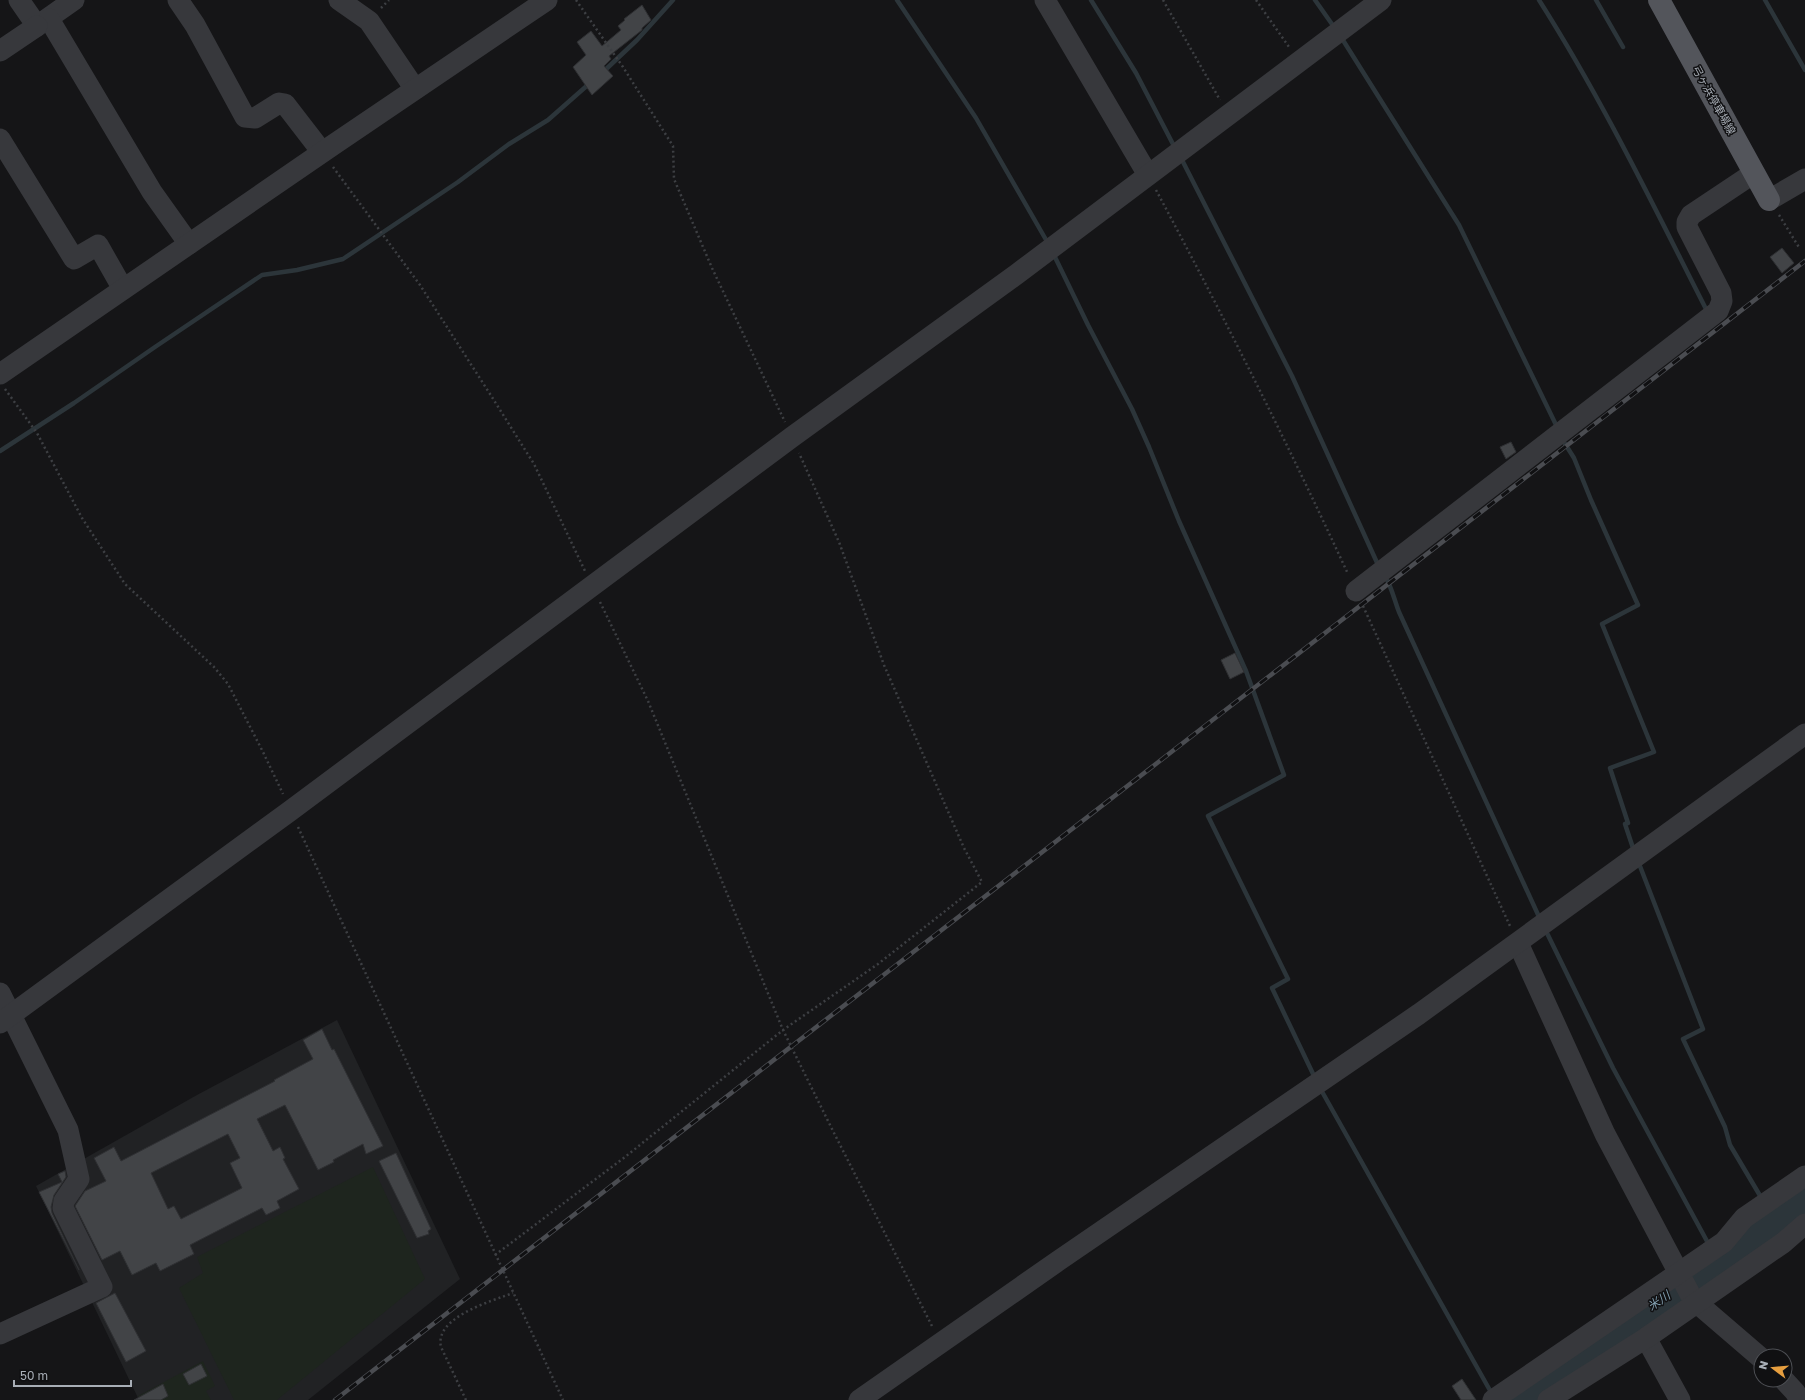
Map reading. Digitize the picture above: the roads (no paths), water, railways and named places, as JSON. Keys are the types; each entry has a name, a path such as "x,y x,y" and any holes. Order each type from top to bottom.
{"main road":[{"name":"弓ヶ浜停車場線","path":"1659,0 1769,200"}],"street":[{"path":"19,0 43,22 152,192 189,244"},
{"path":"0,51 74,0"},
{"path":"178,0 195,25 245,117 255,118 279,104 285,104 322,152"},
{"path":"339,0 369,21 415,89"},
{"path":"2,381 123,290 322,152 546,0"},
{"path":"1045,0 1148,175"},
{"path":"6,1018 290,811 792,437 1017,274 1228,114 1276,81 1298,61 1381,0"},
{"path":"0,139 74,259 98,245 123,290"},
{"path":"1356,591 1718,311 1722,296 1687,227 1687,222 1692,215 1754,173"},
{"path":"1769,200 1805,179"},
{"path":"859,1400 1058,1261 1419,1014 1805,734"},
{"path":"1518,943 1605,1134 1686,1287 1753,1350"},
{"path":"0,993 6,1018 68,1130 79,1179 64,1201 63,1208 102,1287 0,1334"},
{"path":"1548,1400 1646,1338 1686,1287 1744,1218 1805,1176"},
{"path":"1493,1400 1686,1287 1783,1243 1805,1224"},
{"path":"1646,1338 1680,1400"},
{"path":"1791,1388 1800,1400"}],"waterway":[{"path":"603,72 637,40 673,0"},
{"path":"897,0 976,118 1049,245"},
{"path":"1091,0 1136,73 1175,148"},
{"path":"1315,0 1334,27"},
{"path":"1539,0 1606,114 1706,309"},
{"path":"1596,0 1623,47"},
{"path":"1765,0 1805,70"},
{"path":"1341,37 1459,225 1558,429"},
{"path":"0,451 74,403 262,275 297,270 343,259 458,182 509,144 548,120 590,83"},
{"path":"1181,158 1292,376 1379,567"},
{"path":"1053,253 1088,325 1132,409 1149,447 1179,521 1246,671 1284,775 1208,816 1288,979 1272,988 1315,1078"},
{"path":"1562,439 1574,458 1638,605 1602,624 1654,752 1610,768 1628,823 1625,824 1634,851"},
{"path":"1385,576 1399,612 1540,919"},
{"path":"1638,861 1703,1029 1683,1039 1725,1127 1730,1145 1762,1199"},
{"path":"1545,929 1613,1068 1708,1243 1705,1245"},
{"path":"1320,1088 1492,1394"},
{"name":"米川","path":"1513,1400 1633,1322 1805,1203"},
{"path":"1767,1209 1776,1223"}],"railway":[{"path":"335,1400 1805,261"}]}
